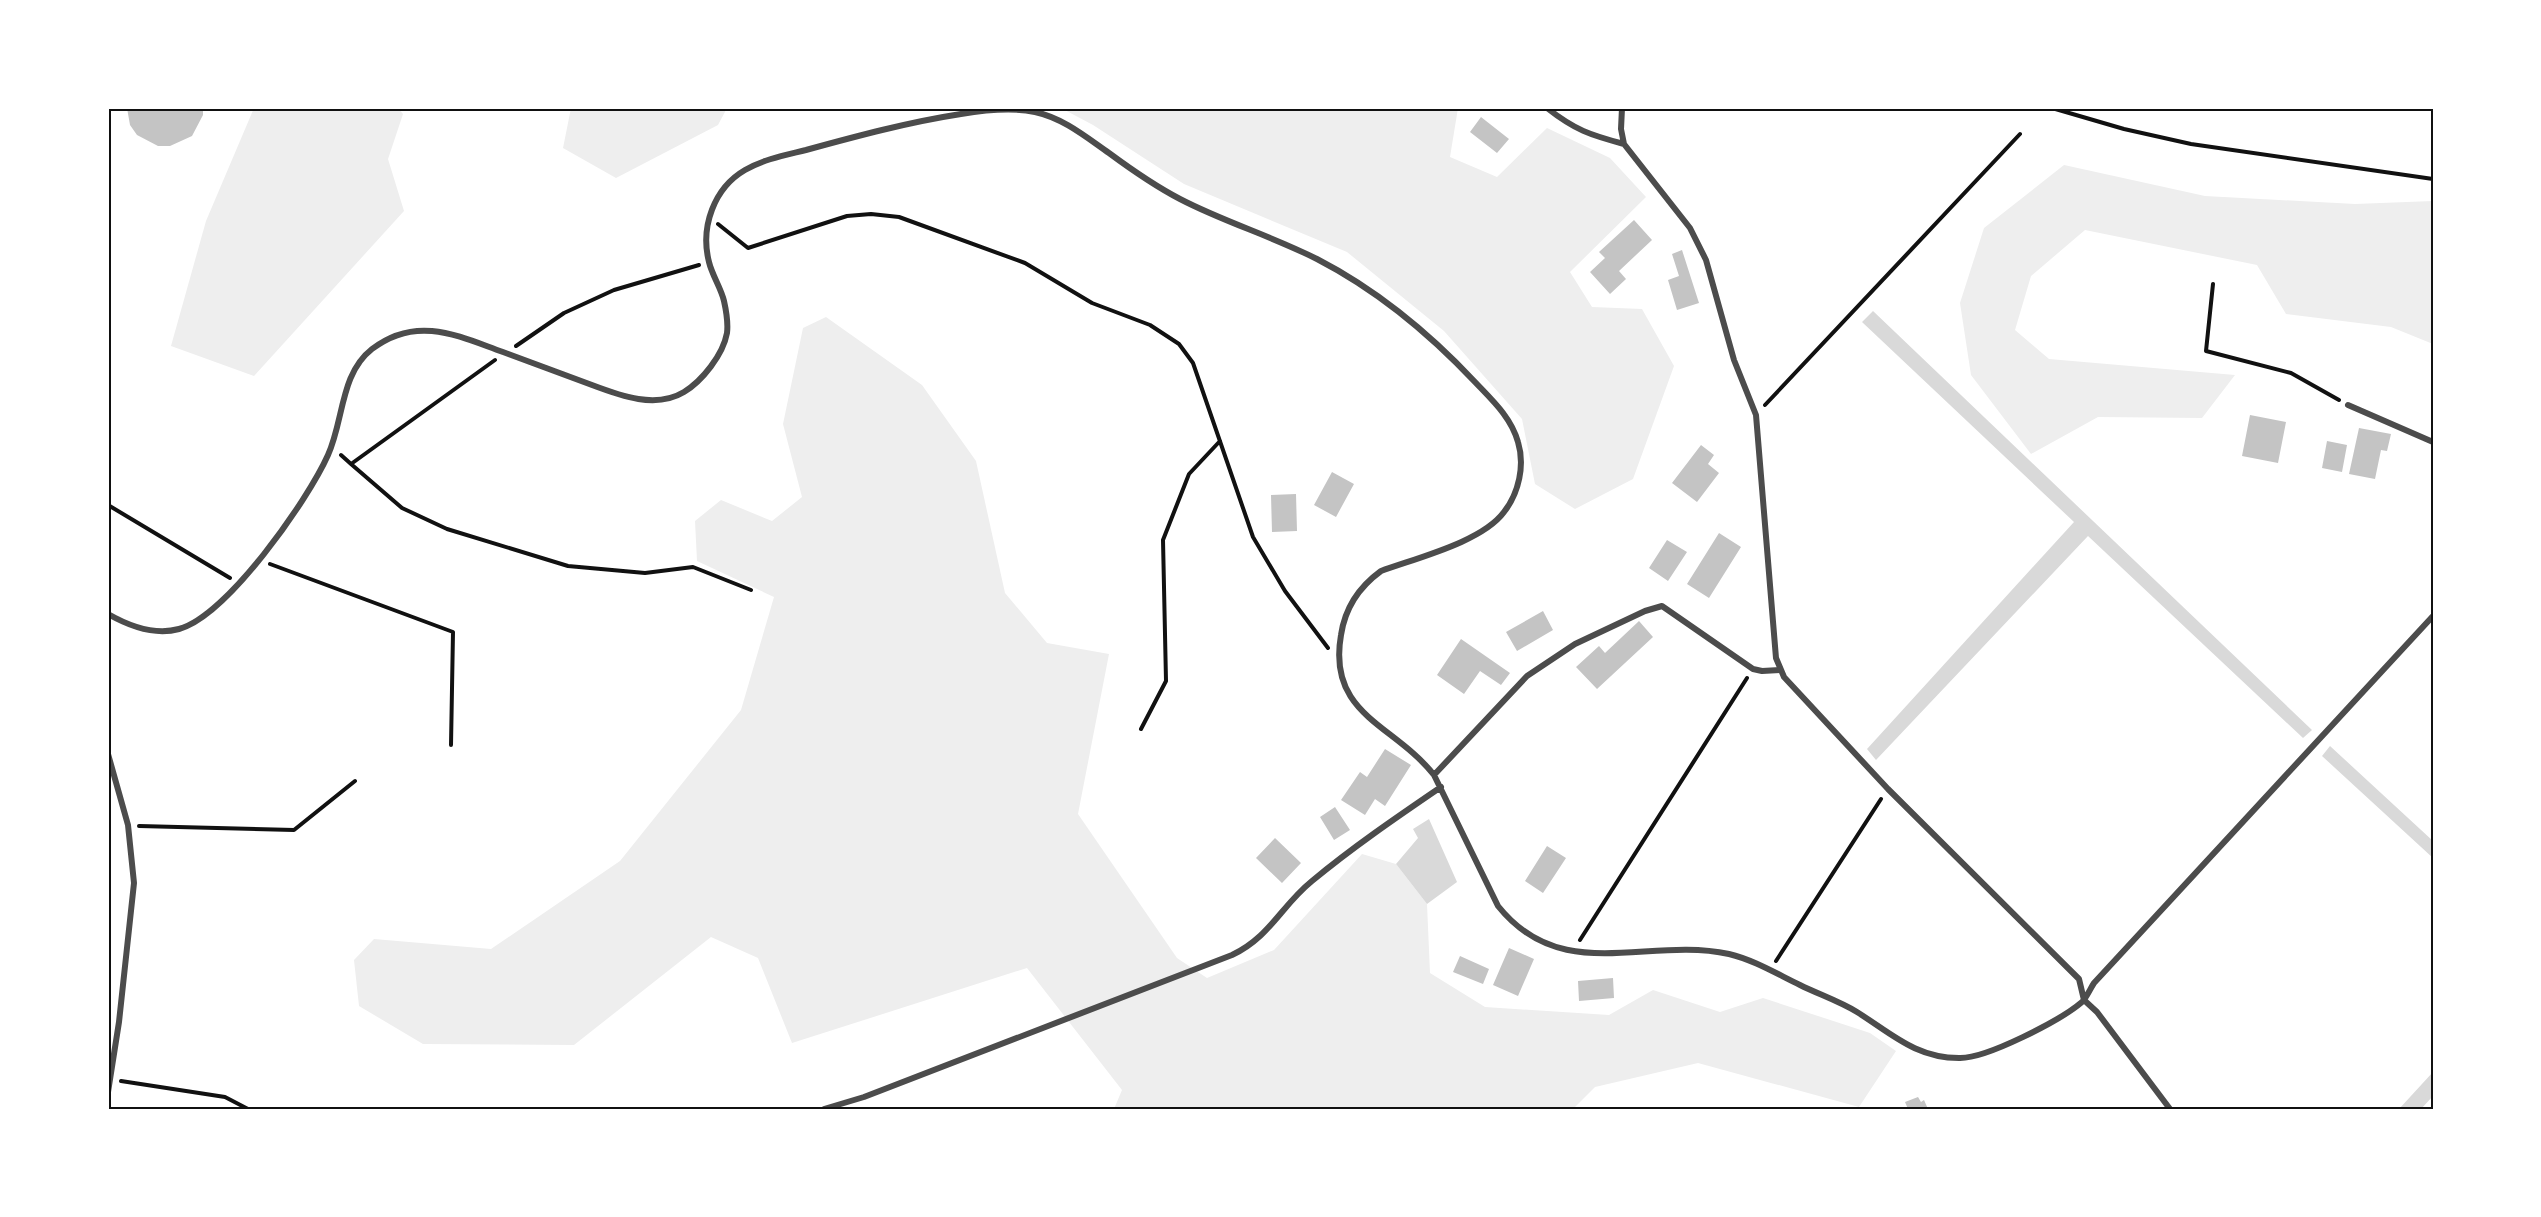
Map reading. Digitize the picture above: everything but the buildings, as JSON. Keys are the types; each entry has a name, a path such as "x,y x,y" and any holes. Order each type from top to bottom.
{"street":[{"path":"1547,108 1571,126 1591,135 1624,144"},
{"path":"1622,108 1621,129 1624,144 1690,228 1706,260 1734,360 1756,415 1776,658 1780,670 1791,686 1888,789 2079,980 2084,1000 2097,1012 2170,1109"},
{"path":"108,614 141,629 160,631 178,629 195,622 215,608 288,523 317,478 332,448 350,377 359,363 377,345 402,333 431,331 461,337 619,396 654,401 679,395 706,372 718,356 727,332 724,300 709,262 706,240 708,220 714,203 723,189 742,171 765,161 857,136 961,114 998,109 1037,113 1072,128 1145,180 1183,201 1317,259 1377,295 1439,344 1499,406 1511,425 1518,443 1521,461 1519,481 1513,498 1494,523 1474,537 1381,571 1362,587 1352,601 1342,623 1337,657 1340,676 1350,697 1367,717 1422,760 1434,775 1498,906 1511,921 1539,940 1573,951 1610,955 1685,951 1728,954 1771,969 1855,1011 1907,1046 1932,1056 1962,1059 1989,1051 2056,1020 2084,1000 2094,982 2433,616"},
{"path":"2348,405 2433,442"},
{"path":"1434,775 1527,676 1575,644 1645,611 1662,606 1753,669 1780,670"},
{"path":"108,754 128,825 134,883 108,1092"},
{"path":"824,1109 864,1097 1251,946 1310,882 1441,787"}],"path":[{"path":"2052,108 2124,129 2191,144 2433,181"},
{"path":"1756,415 2019,134"},
{"path":"708,220 719,224 748,248 847,216 871,214 899,217 1025,263 1092,303 1150,325 1179,344 1193,363 1253,537 1285,591 1322,642 1337,657"},
{"path":"2213,284 2206,351 2291,373 2348,405"},
{"path":"1141,729 1166,681 1163,540 1189,474 1220,441"},
{"path":"351,464 402,508 447,529 568,566 645,573 693,567 751,590"},
{"path":"108,505 238,583"},
{"path":"258,559 453,632 451,745"},
{"path":"1573,951 1753,669"},
{"path":"128,825 294,830 355,781"},
{"path":"1771,969 1888,789"},
{"path":"111,1079 225,1097 248,1109"}],"shaded area":[{"path":"254,108 398,108 403,114 388,159 404,211 254,376 171,346 206,221"},
{"path":"571,108 727,108 718,125 616,178 563,148"},
{"path":"1061,108 1458,108 1450,157 1497,177 1547,128 1610,158 1646,197 1570,272 1592,307 1642,309 1674,366 1633,479 1575,509 1535,484 1522,419 1444,331 1347,252 1184,184 1093,125"},
{"path":"2064,165 2205,196 2355,204 2433,201 2433,344 2391,327 2286,314 2257,265 2085,230 2031,276 2015,330 2049,359 2235,375 2202,418 2098,417 2031,454 1971,375 1960,303 1984,228"},
{"path":"1873,311 2312,730 2303,738 2088,536 1876,760 1867,749 2074,522 1862,322"},
{"path":"826,317 922,385 976,461 1005,593 1047,643 1109,654 1078,814 1177,958 1207,978 1274,950 1362,854 1396,864 1427,904 1430,973 1485,1007 1609,1015 1653,990 1720,1012 1763,998 1870,1033 1896,1051 1859,1107 1698,1063 1595,1087 1573,1109 1114,1109 1122,1090 1027,968 792,1043 758,958 711,937 574,1045 423,1044 359,1006 354,960 374,939 491,949 620,861 741,710 774,597 697,561 695,521 721,500 772,521 802,497 783,424 803,328"},
{"path":"2330,746 2433,841 2433,858 2322,756"},
{"path":"1429,819 1457,882 1427,904 1396,864 1418,838 1413,829"},
{"path":"2433,1072 2433,1096 2421,1109 2399,1109"}]}
